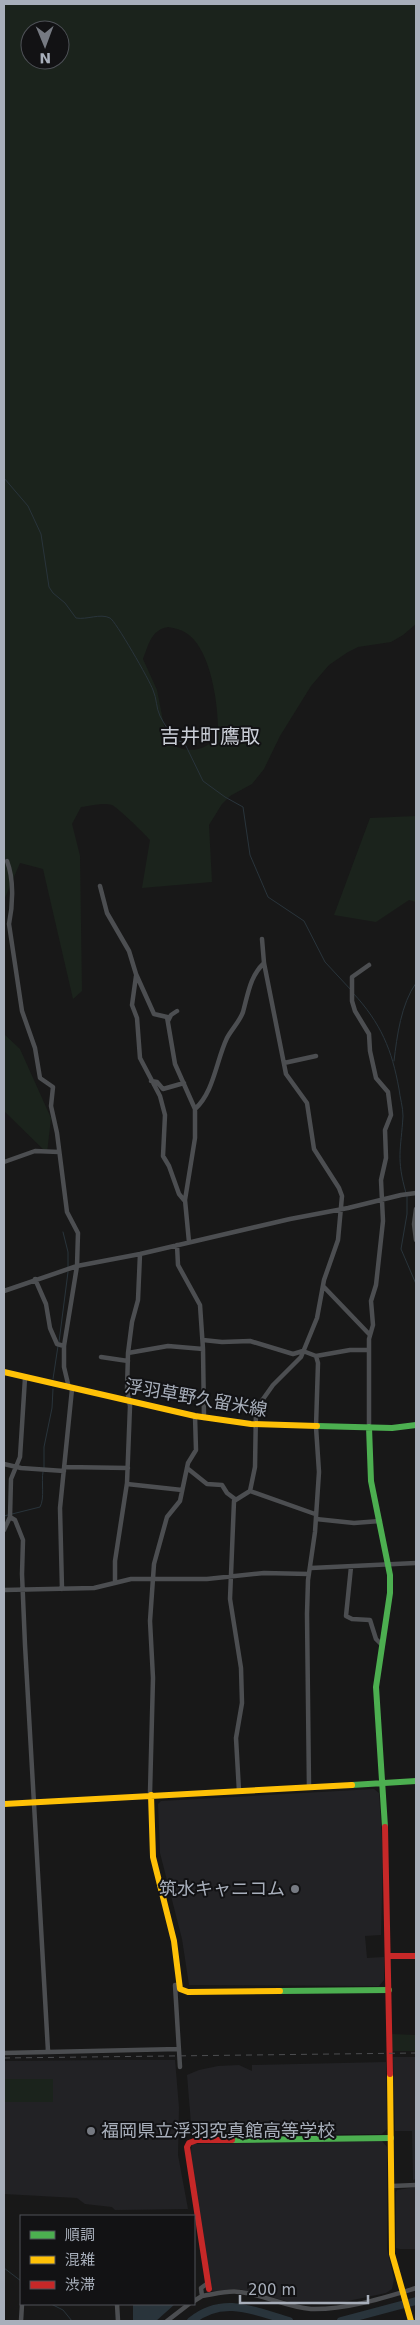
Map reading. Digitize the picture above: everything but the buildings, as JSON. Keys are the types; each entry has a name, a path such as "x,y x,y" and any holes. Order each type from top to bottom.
{"street":[{"path":"7,861 11,874 11,914 9,924 22,1011 34,1048 40,1078 52,1087 51,1106 67,1212 78,1233 77,1266 60,1345"},
{"path":"100,886 107,913 129,951 136,974 154,1014 167,1017 175,1064 196,1108 195,1138 185,1200 189,1242"},
{"path":"250,1491 255,1467 255,1412 273,1385 301,1357 319,1312 323,1286 338,1240 342,1196 339,1188 314,1149 307,1104 300,1091 291,1083 286,1074 264,963 262,939"},
{"path":"196,1108 206,1099 217,1060 227,1037 242,1014 245,997 258,968 264,963"},
{"path":"369,964 352,977 352,1000 355,1011 369,1034 370,1051 376,1078 388,1092 391,1115 385,1130 386,1158 381,1180 383,1199 382,1239 371,1301 372,1325 368,1350 369,1471 389,1566 390,1593 376,1687 387,1861 392,2254 411,2321"},
{"path":"136,974 132,1005 137,1018 140,1058 160,1096 165,1115 163,1156 170,1166 179,1194 185,1200"},
{"path":"168,1021 171,1014 176,1011"},
{"path":"284,1063 316,1056"},
{"path":"151,1081 157,1082 163,1089 184,1083"},
{"path":"4,1162 35,1151 59,1152"},
{"path":"4,1291 77,1266 140,1254 416,1193"},
{"path":"416,1209 414,1224 416,1240"},
{"path":"177,1245 178,1265 200,1305 200,1325 204,1349 204,1418"},
{"path":"115,1583 115,1561 128,1468 128,1352 132,1322 138,1300 140,1254"},
{"path":"35,1279 46,1304 50,1328 60,1345 70,1389 65,1469 59,1516 62,1588"},
{"path":"323,1286 370,1335"},
{"path":"203,1340 222,1342 250,1341 292,1354 303,1351 316,1356 350,1350 368,1350"},
{"path":"128,1352 168,1346 204,1349"},
{"path":"309,1787 307,1614 319,1472 316,1427 319,1372 316,1356"},
{"path":"100,1357 128,1361"},
{"name":"浮羽草野久留米線","path":"4,1372 70,1389 204,1418 256,1425 392,1428 416,1425"},
{"path":"4,1530 10,1515 11,1479 20,1457 25,1378"},
{"path":"195,1416 196,1450 187,1468 180,1501 167,1517 154,1564 150,1620 150,1660 153,1678 150,1746 153,1857 174,1941 178,1985 183,1991 188,1992 389,1990"},
{"path":"4,1464 44,1469 128,1468"},
{"path":"187,1468 208,1484 222,1485 227,1493 235,1499"},
{"path":"127,1484 182,1490"},
{"path":"235,1499 250,1491 316,1517 354,1523 380,1521"},
{"path":"235,1499 230,1599 242,1677 242,1703 236,1738 239,1791"},
{"path":"10,1515 15,1520 23,1540 22,1590 48,2052"},
{"path":"311,1568 389,1566 416,1563"},
{"path":"351,1567 346,1616 352,1619 370,1620 376,1639 381,1644"},
{"path":"4,1590 94,1588 131,1580 264,1573 309,1574"},
{"path":"4,1804 416,1781"},
{"path":"388,1956 416,1956"},
{"path":"178,1985 175,1985 180,2067"},
{"path":"4,2052 179,2049"},
{"path":"202,2296 201,2288 209,2286 188,2163 187,2147 189,2143 197,2140 391,2138"},
{"path":"392,2186 416,2185"},
{"path":"195,2300 202,2296 216,2293 241,2292 298,2307 326,2308 354,2304 403,2293 416,2288"},
{"path":"21,2321 22,2305"},
{"path":"117,2305 118,2321"},
{"path":"167,2321 188,2305"}],"shaded area":[{"path":"4,4 416,4 416,624 391,642 358,647 348,652 329,665 311,686 280,736 264,769 252,784 230,796 222,804 209,825 212,882 142,888 150,840 112,805 101,804 81,807 72,824 80,856 82,991 73,999 43,869 20,863 4,900","holes":["168,627 189,635 197,643 209,668 217,711 218,736 206,746 193,750 180,748 167,741 157,690 143,659 154,634"]},
{"path":"416,816 416,902 409,900 376,922 334,915 370,818"},
{"path":"4,1034 20,1049 51,1118 47,1153 4,1111"},
{"path":"374,1789 379,1793 383,1856 381,1935 365,1936 367,1958 384,1957 384,1980 379,1986 189,1985 182,1939 160,1853 158,1804 161,1801"},
{"path":"392,2034 416,2035 416,2051 392,2051"},
{"path":"393,2057 416,2057 416,2179 413,2180 412,2131 395,2131"},
{"name":"福岡県立浮羽究真館高等学校","path":"175,2060 179,2108 178,2155 188,2209 115,2210 112,2207 85,2204 77,2198 4,2194 4,2061"},
{"path":"386,2062 387,2129 382,2134 192,2136 187,2075 199,2070 218,2066 239,2065 252,2071 252,2065"},
{"path":"4,2079 53,2079 53,2102 5,2102"},
{"path":"382,2141 387,2147 387,2249 394,2279 392,2289 386,2293 329,2305 294,2303 239,2289 212,2291 190,2159 192,2144"},
{"path":"416,2187 416,2249 396,2248 396,2192 397,2190"},
{"path":"133,2305 174,2305 156,2321 133,2321"}],"waterway":[{"path":"4,478 28,506 41,534 49,587 53,593 65,603 76,618 102,616 113,621 150,684 160,716 174,740 183,742 186,746 203,781 243,807 250,855 268,897 304,921 325,962 351,990"},
{"path":"394,1061 403,1010 416,983"},
{"path":"353,993 378,1026 393,1062 403,1113 400,1162 406,1193"},
{"path":"407,1196 407,1214 401,1249 416,1284"},
{"path":"63,1232 68,1252 68,1268"},
{"path":"59,1342 68,1272"},
{"path":"53,1379 58,1346"},
{"path":"44,1468 44,1447 52,1408 53,1389"},
{"path":"4,1516 40,1507 43,1472"},
{"path":"4,2268 20,2280"},
{"path":"341,2321 416,2301"},
{"path":"53,2305 63,2310 72,2321"},
{"path":"191,2321 203,2313 227,2307 251,2310 289,2321"}],"railway":[{"path":"4,2058 416,2053"}],"traffic: fast":[{"path":"317,1426 392,1428 416,1425"},
{"path":"369,1427 371,1481 390,1575 390,1593 376,1687 385,1827"},
{"path":"352,1785 416,1781"},
{"path":"280,1991 389,1990"},
{"path":"232,2140 391,2138"}],"traffic: slow":[{"path":"4,1372 195,1416 251,1424 317,1426"},
{"path":"4,1804 352,1785"},
{"path":"151,1795 153,1857 174,1941 180,1989 188,1992 280,1991"},
{"path":"390,2074 392,2254 411,2321"}],"traffic: jam":[{"path":"385,1827 390,2074"},
{"path":"388,1956 416,1956"},
{"path":"209,2289 187,2147 189,2143 197,2140 232,2140"}],"place":[{"name":"筑水キャニコム","path":"295,1889"},
{"name":"福岡県立浮羽究真館高等学校","path":"91,2131"}],"district":[{"name":"吉井町鷹取","path":"210,736"}]}
